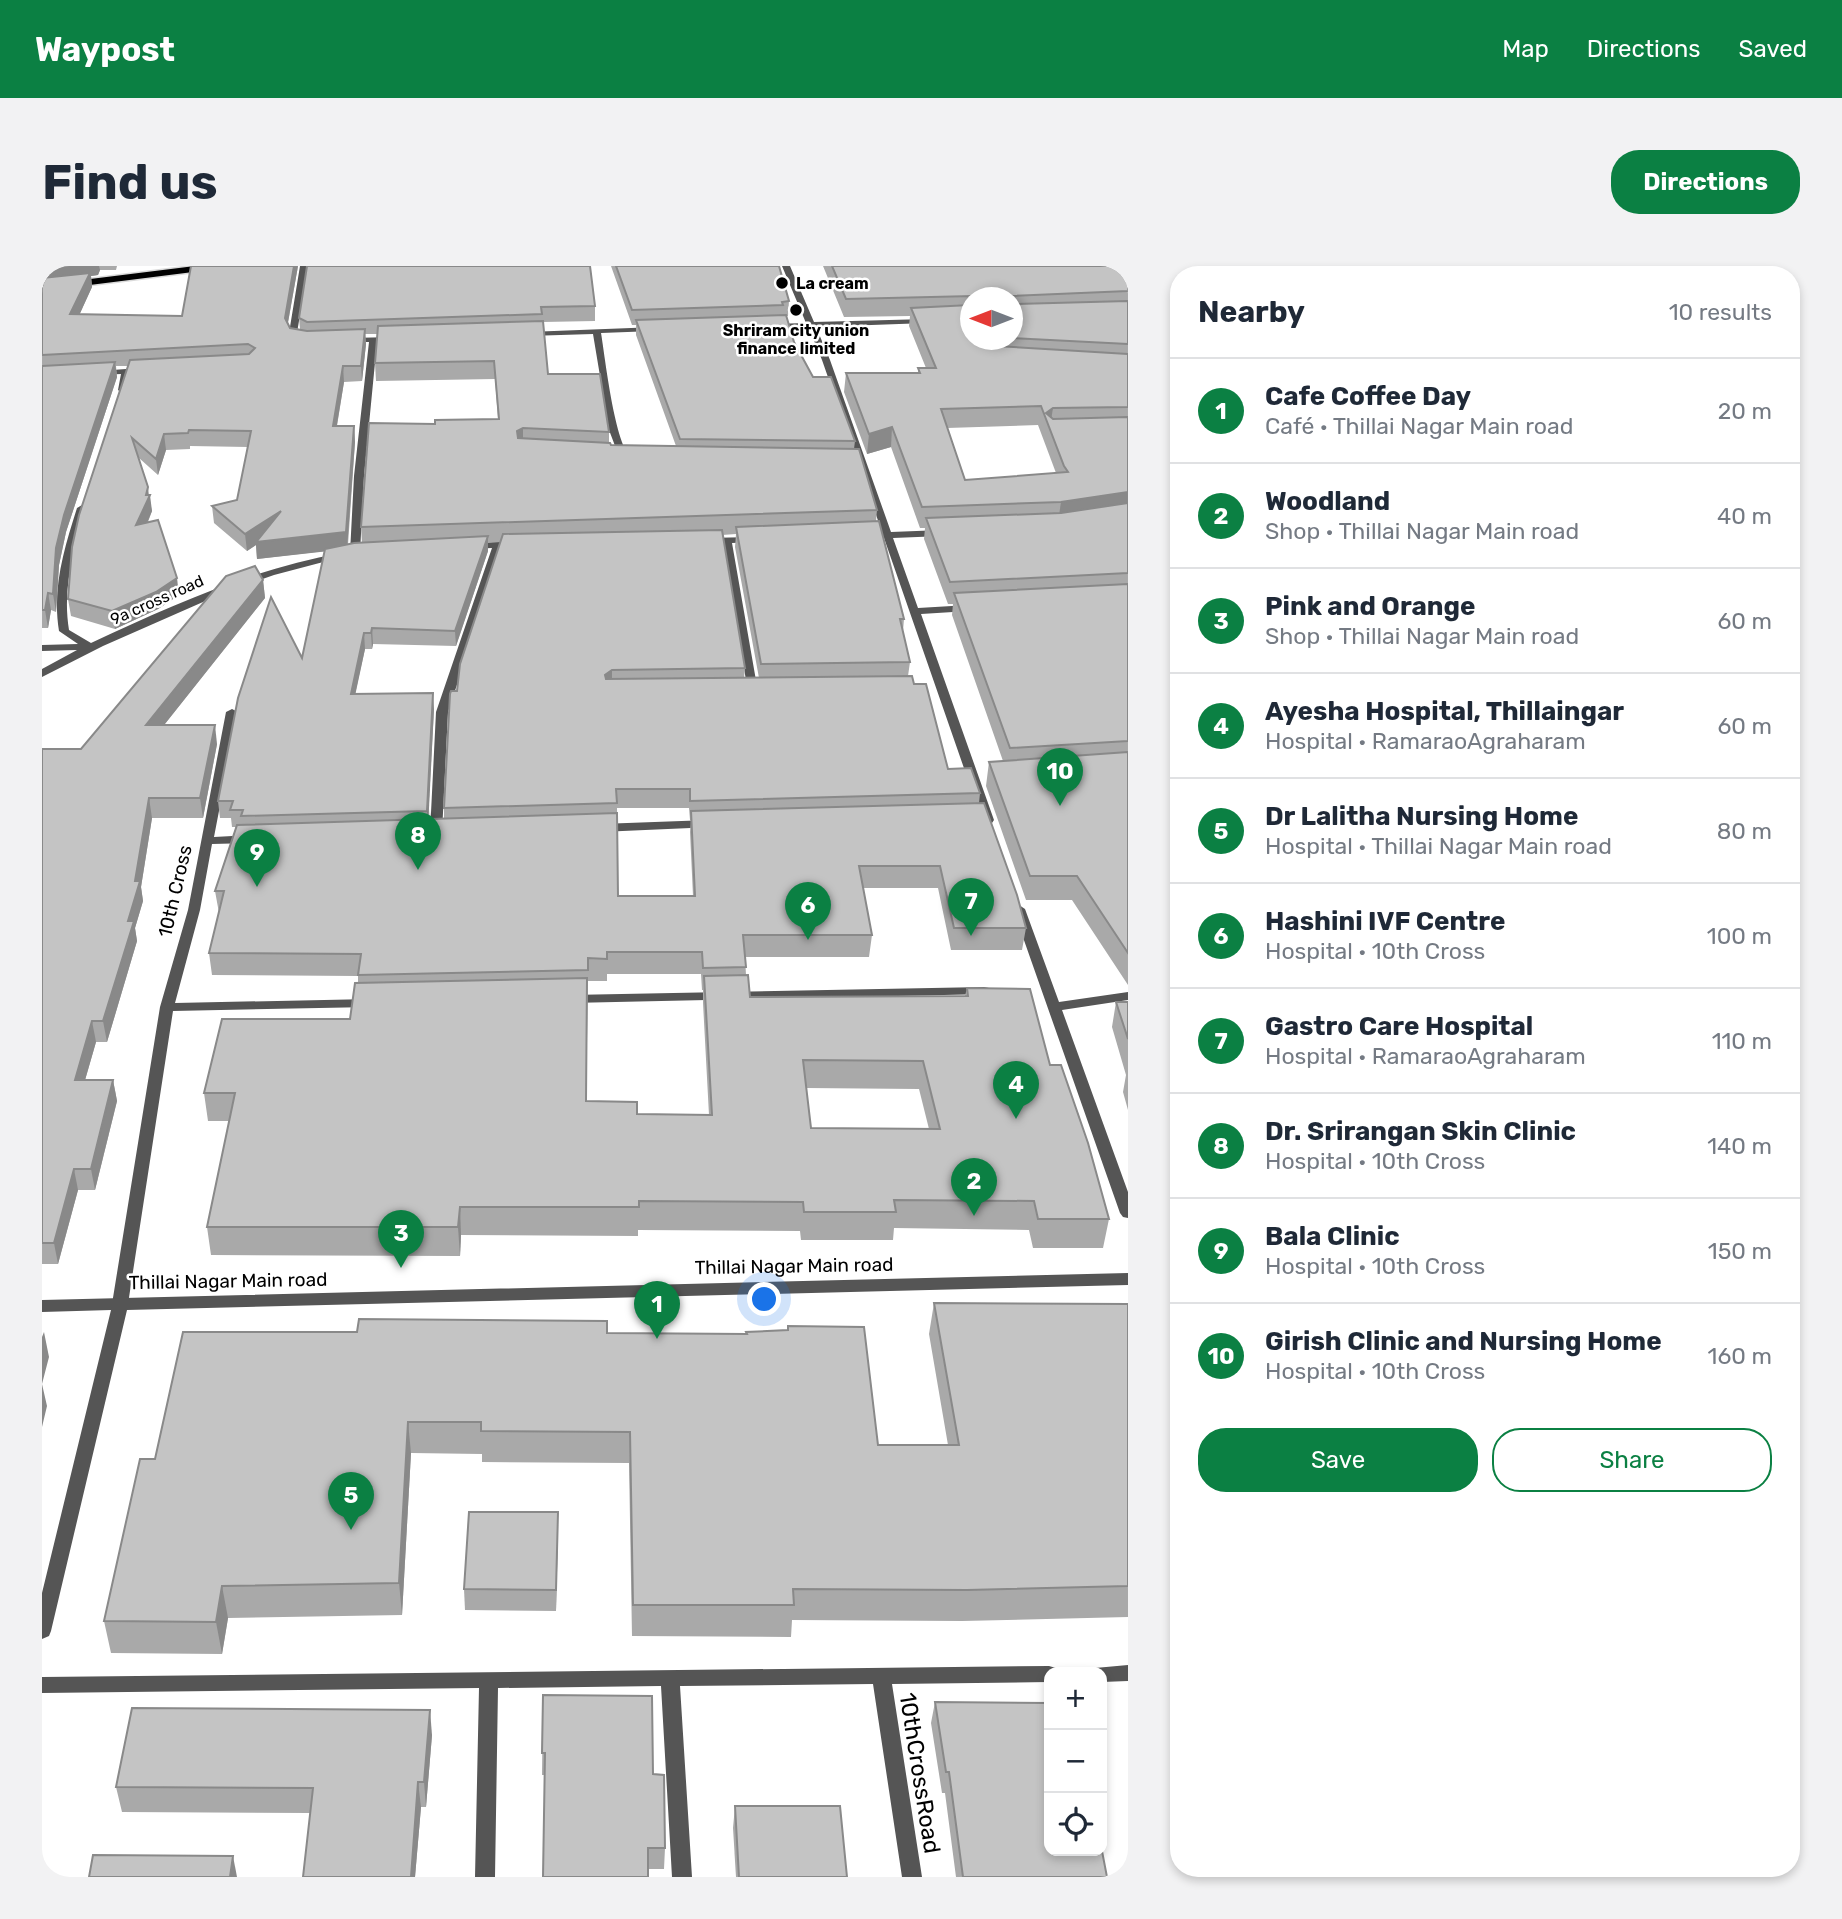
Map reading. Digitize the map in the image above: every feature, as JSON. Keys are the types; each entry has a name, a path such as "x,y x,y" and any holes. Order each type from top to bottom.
{"main road":[{"path":"42,288 217,266"}],"street":[{"path":"304,266 293,333 297,338 321,340"},
{"path":"786,266 863,463 942,688 980,780 984,822"},
{"path":"759,326 931,320"},
{"path":"513,334 667,329"},
{"path":"597,331 613,430 623,457"},
{"path":"334,340 401,338"},
{"path":"355,553 359,476 373,340"},
{"path":"93,373 140,370"},
{"path":"121,395 126,371"},
{"path":"611,457 637,460"},
{"path":"850,463 863,463"},
{"path":"85,501 65,558 62,617 64,631 90,647"},
{"path":"848,537 953,532"},
{"path":"690,541 767,540"},
{"path":"727,541 753,692"},
{"path":"460,547 526,544"},
{"path":"436,833 442,712 498,545"},
{"name":"9a cross road","path":"42,674 90,647 190,601 258,576 310,561 369,552"},
{"path":"915,611 979,608"},
{"path":"42,648 90,647"},
{"path":"928,688 942,688"},
{"path":"740,692 766,691"},
{"path":"207,841 232,712"},
{"path":"590,828 729,824"},
{"name":"10th Cross","path":"42,1631 120,1304 167,1007 194,910 207,841 261,839"},
{"path":"1013,891 1041,990 1054,1006 1128,1213"},
{"path":"559,1000 992,991"},
{"path":"1054,1006 1128,996"},
{"path":"167,1007 391,1003"},
{"name":"Thillai Nagar Main road","path":"42,1307 1128,1279"},
{"path":"1107,1674 1128,1673"},
{"path":"42,1685 1044,1674"},
{"name":"10thCrossRoad","path":"881,1676 912,1877"},
{"path":"670,1678 682,1877"},
{"path":"485,1877 489,1680"}],"building":[{"path":"191,266 294,266 285,318 290,328 307,331 365,329 361,366 343,366 333,426 354,426 346,532 256,542 281,511 245,534 212,506 237,500 251,431 189,430 188,433 164,434 156,459 132,438 148,487 146,495 150,495 136,525 158,520 177,578 156,592 112,611 68,599 72,547 79,515 130,360 249,354 255,348 248,344 42,355 42,278 90,273 70,314 182,316"},
{"path":"307,266 590,266 595,306 541,307 542,314 307,322 299,318"},
{"path":"616,266 779,266 789,301 782,302 783,305 632,310"},
{"path":"832,266 1128,266 1128,291 1023,296 1023,287 960,287 960,296 846,299"},
{"path":"1128,301 1128,344 1023,339 1023,304"},
{"path":"960,306 960,350 1023,350 1023,348 1128,354 1128,407 1053,408 1046,413 1053,419 1128,417 1128,492 1061,502 922,507 892,427 869,434 846,373 920,373 918,368 936,368 911,308","holes":["1041,406 1068,472 965,480 941,409"]},
{"path":"786,315 794,342 813,377 831,377 855,441 680,439 636,320"},
{"path":"543,321 548,374 600,374 609,432 523,428 517,431 518,438 611,445 859,449 877,510 361,527 369,423 435,424 435,420 499,419 494,361 375,363 378,326"},
{"path":"115,362 64,515 56,548 53,594 48,593 45,610 42,610 42,366"},
{"path":"1128,503 1128,573 950,582 926,518 1061,513"},
{"path":"879,521 904,619 900,619 910,662 761,664 736,527"},
{"path":"722,530 745,668 612,670 605,675 606,679 912,676 914,684 926,684 948,769 971,768 980,793 690,801 690,789 616,789 617,803 444,808 450,694 451,691 457,691 460,664 503,534"},
{"path":"488,536 455,631 372,628 371,633 364,633 351,694 433,693 427,811 241,816 243,810 230,810 233,801 218,801 238,698 271,597 302,658 325,549 354,543"},
{"path":"255,566 263,580 146,725 215,725 200,798 149,798 135,881 140,881 128,921 134,921 103,1021 92,1021 75,1080 113,1080 91,1169 74,1169 54,1243 42,1243 42,749 81,749 226,576"},
{"path":"1128,584 1128,741 1010,748 954,593"},
{"path":"1128,752 1128,953 1077,876 1030,876 989,762"},
{"path":"984,803 1026,928 954,928 940,866 859,866 872,935 743,935 746,967 703,968 702,952 607,952 607,959 588,958 588,970 358,975 361,954 209,953 224,891 215,891 237,825 617,813 618,896 695,896 691,811"},
{"path":"748,975 750,997 968,996 967,988 1030,989 1050,1065 1061,1065 1088,1143 1109,1219 1038,1219 1034,1201 894,1200 896,1212 804,1212 803,1202 639,1201 639,1207 460,1207 458,1227 207,1227 235,1093 204,1093 222,1019 350,1019 355,983 587,978 586,1101 637,1102 637,1114 712,1115 704,976","holes":["803,1060 923,1061 940,1129 811,1128"]},
{"path":"1116,1002 1128,1002 1128,1039"},
{"path":"934,1303 1128,1304 1128,1586 967,1590 793,1589 794,1605 633,1605 630,1432 481,1431 481,1422 408,1422 399,1583 222,1586 216,1622 104,1621 140,1459 155,1459 183,1332 357,1332 359,1319 607,1321 607,1333 747,1334 746,1332 788,1330 788,1326 864,1327 878,1445 959,1445"},
{"path":"469,1512 558,1512 556,1590 464,1589"},
{"path":"543,1695 652,1696 653,1774 664,1775 665,1848 648,1848 648,1877 543,1877"},
{"path":"935,1702 1044,1703 1044,1856 1103,1856 1107,1877 963,1877 949,1772 946,1772"},
{"path":"132,1708 430,1710 424,1782 418,1782 411,1877 303,1877 313,1788 116,1787"},
{"path":"735,1806 840,1806 847,1877 739,1877"},
{"path":"93,1855 233,1856 230,1877 89,1877"}],"place":[{"name":"La cream","path":"782,283"},
{"name":"Shriram city union finance limited","path":"796,310"},
{"name":"Girish Clinic and Nursing Home","path":"1060,806"},
{"name":"Dr. Srirangan Skin Clinic","path":"418,870"},
{"name":"Bala Clinic","path":"257,887"},
{"name":"Gastro Care Hospital","path":"971,936"},
{"name":"Hashini IVF Centre","path":"808,940"},
{"name":"Ayesha Hospital, Thillaingar","path":"1016,1119"},
{"name":"Woodland","path":"974,1216"},
{"name":"Pink and Orange","path":"401,1268"},
{"name":"Cafe Coffee Day","path":"657,1339"},
{"name":"Dr Lalitha Nursing Home","path":"351,1530"}]}
